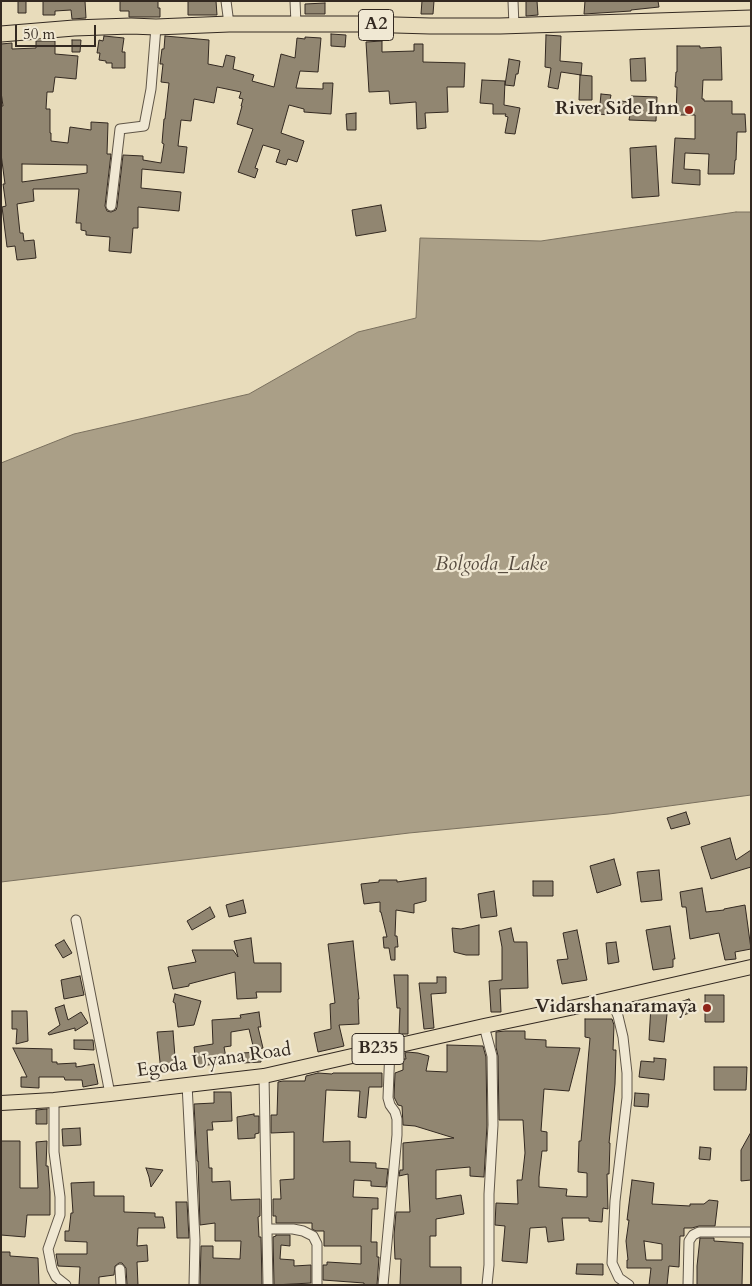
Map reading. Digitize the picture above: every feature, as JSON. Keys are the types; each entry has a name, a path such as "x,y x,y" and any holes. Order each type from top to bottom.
{"highway":[{"name":"A2","path":"1,34 74,28 131,26 361,24 514,26 751,18"}],"main road":[{"name":"Egoda Uyana Road","path":"1,1103 54,1100 264,1076 751,967"}],"street":[{"path":"226,1 229,24"},
{"path":"294,1 296,24"},
{"path":"513,1 514,26"},
{"path":"111,206 120,129 144,126 150,96 156,27"},
{"path":"76,920 110,1094"},
{"path":"611,999 618,1016 623,1037 627,1073 627,1098 615,1201 612,1263 619,1278 629,1285"},
{"path":"484,1026 492,1056 493,1125 487,1285"},
{"path":"383,1285 397,1135 397,1119 388,1098 390,1047"},
{"path":"264,1076 268,1285"},
{"path":"187,1084 195,1240 194,1285"},
{"path":"54,1100 54,1152 60,1198 60,1215 48,1249 56,1278 66,1285"},
{"path":"267,1229 294,1229 313,1236 317,1244 317,1285"},
{"path":"688,1285 689,1241 692,1235 699,1232 751,1232"},
{"path":"120,1269 121,1285"}],"water":[{"name":"Bolgoda_Lake","path":"736,212 751,212 751,795 609,814 409,833 1,882 1,463 74,434 249,394 358,332 416,318 420,238 541,241"}],"building":[{"path":"18,1 26,1 26,13 18,13"},
{"path":"43,1 85,1 86,18 72,19 71,10 55,11 55,15 43,15"},
{"path":"120,1 158,1 160,17 129,17 129,11 120,11"},
{"path":"188,1 216,1 217,15 188,15"},
{"path":"422,1 434,1 433,14 421,14"},
{"path":"526,1 537,1 538,15 526,16"},
{"path":"585,1 658,1 659,7 584,14"},
{"path":"325,3 325,14 305,14 305,4"},
{"path":"331,34 346,35 345,47 331,46"},
{"path":"546,35 561,36 560,61 582,63 581,75 561,72 558,89 548,87 551,68 545,67"},
{"path":"104,36 124,38 122,52 125,52 125,68 112,68 112,63 99,60 100,53 97,53 99,40 103,41"},
{"path":"165,36 209,40 208,64 223,67 226,55 235,57 233,69 254,75 252,81 274,87 281,54 295,58 297,38 321,38 318,72 300,71 296,88 323,89 323,83 333,83 331,114 304,112 304,109 289,105 281,133 304,141 297,162 288,159 286,165 276,162 280,150 263,145 255,168 258,169 255,178 238,172 253,129 237,124 243,99 239,98 241,92 217,87 214,103 194,99 191,121 181,120 178,146 187,147 184,173 142,169 141,188 181,192 179,211 138,207 138,228 133,228 131,253 109,251 110,237 86,235 86,231 81,230 81,223 76,223 79,189 33,189 34,201 17,204 20,233 23,233 24,241 34,240 36,258 17,260 15,246 7,247 2,207 6,206 1,154 1,106 3,106 1,92 1,44 12,43 12,49 36,48 36,41 55,41 55,54 78,56 76,79 55,77 53,92 47,92 46,109 50,109 51,141 68,143 70,127 91,130 91,122 108,123 107,154 111,154 105,206 107,211 111,212 116,210 117,207 123,155 143,156 143,160 161,163 169,83 161,82 163,64 160,64 162,49 164,49","holes":["22,164 87,165 87,173 22,182"]},
{"path":"72,40 81,40 80,52 72,52"},
{"path":"382,41 382,52 414,51 414,44 423,44 423,62 465,63 464,87 447,87 448,112 425,113 426,128 417,129 416,102 390,104 389,91 369,92 366,42"},
{"path":"677,46 721,47 722,80 703,80 702,99 704,101 732,101 732,114 745,114 746,132 737,132 734,174 708,174 709,154 685,153 684,169 700,170 700,185 672,183 675,138 695,139 695,115 676,115"},
{"path":"645,58 646,81 631,81 630,59"},
{"path":"509,59 520,61 514,86 505,85"},
{"path":"580,75 592,76 592,100 579,100"},
{"path":"482,80 505,81 504,105 520,108 515,134 505,133 508,117 505,116 506,114 493,114 493,104 480,103"},
{"path":"601,94 611,95 610,100 630,102 631,96 657,97 656,121 629,120 630,114 609,112 609,115 599,114"},
{"path":"356,113 356,130 347,130 346,114"},
{"path":"656,146 659,196 632,198 630,148"},
{"path":"381,205 386,231 356,236 352,210"},
{"path":"686,812 690,824 671,829 667,818"},
{"path":"730,838 736,860 751,850 751,867 711,879 701,847"},
{"path":"614,859 621,885 597,893 590,866"},
{"path":"659,870 662,900 641,902 637,872"},
{"path":"426,878 426,901 414,904 414,913 396,910 395,936 397,936 398,947 395,947 395,960 391,960 389,948 384,948 383,937 387,937 380,912 380,902 364,904 361,884 379,882 379,880 397,880 397,882"},
{"path":"533,881 553,881 553,896 533,896"},
{"path":"702,888 706,912 745,905 751,949 735,952 736,959 725,960 719,933 690,939 686,907 682,907 680,892"},
{"path":"494,891 497,916 481,918 478,894"},
{"path":"243,900 246,913 229,917 226,905"},
{"path":"210,907 215,917 192,930 187,921"},
{"path":"479,925 479,955 466,955 454,952 452,928 461,929"},
{"path":"670,926 675,959 673,959 673,967 653,970 646,930"},
{"path":"511,928 514,942 527,942 528,988 500,989 501,1012 491,1012 489,981 502,980 502,947 499,931"},
{"path":"577,930 587,980 562,984 557,960 568,959 563,933"},
{"path":"251,938 254,963 281,963 281,992 256,992 257,998 237,999 235,972 173,989 168,967 196,962 192,950 233,950 238,957 234,941"},
{"path":"64,940 72,953 63,958 55,945"},
{"path":"353,941 359,999 359,1024 339,1025 344,1046 318,1052 314,1033 331,1029 330,1004 335,1003 328,944"},
{"path":"616,942 619,962 608,964 606,943"},
{"path":"394,975 408,975 408,1034 399,1034 400,1008 397,1008"},
{"path":"80,976 84,995 64,999 61,980"},
{"path":"437,977 446,977 446,993 431,994 434,1028 424,1029 419,983 437,983"},
{"path":"175,994 201,1001 194,1025 178,1027 175,1003 173,1002"},
{"path":"705,995 724,995 724,1022 705,1022"},
{"path":"689,999 697,1011 683,1015 680,1002"},
{"path":"64,1005 68,1020 81,1012 88,1023 75,1031 75,1028 49,1035 48,1033 60,1025 55,1008"},
{"path":"651,1005 668,1005 664,1042 649,1040"},
{"path":"12,1011 27,1011 28,1041 16,1044 17,1029 12,1029"},
{"path":"259,1012 261,1027 258,1027 263,1048 254,1050 249,1029 231,1032 231,1046 224,1047 227,1063 198,1066 194,1047 213,1044 212,1020 241,1018 240,1015"},
{"path":"585,1019 612,1019 614,1025 613,1050 616,1050 615,1084 609,1143 609,1174 607,1174 608,1209 603,1208 602,1222 589,1221 589,1218 562,1218 564,1240 548,1242 546,1227 530,1228 527,1263 502,1261 505,1226 495,1225 496,1203 518,1204 517,1180 522,1180 525,1153 523,1120 499,1120 496,1032 525,1031 525,1039 546,1040 546,1047 580,1048 569,1091 544,1089 541,1131 547,1132 547,1151 542,1151 539,1187 567,1189 566,1196 587,1197 587,1173 578,1172 579,1141 581,1141 590,1038 585,1037"},
{"path":"173,1031 176,1070 161,1072 157,1032"},
{"path":"74,1040 93,1040 94,1050 74,1049"},
{"path":"447,1045 483,1046 486,1057 487,1125 484,1177 470,1176 470,1167 436,1170 436,1199 461,1195 464,1214 436,1219 436,1236 430,1236 430,1267 461,1267 461,1285 400,1285 401,1259 395,1259 394,1235 396,1212 410,1212 408,1174 399,1176 400,1170 403,1170 403,1143 454,1138 415,1126 403,1125 402,1106 398,1105 394,1097 395,1073 403,1070 403,1059 406,1059 405,1053 407,1052 429,1056 426,1071 447,1072"},
{"path":"13,1048 52,1049 52,1062 57,1062 57,1064 76,1063 76,1067 94,1064 98,1084 83,1087 82,1080 65,1080 64,1077 39,1077 39,1088 21,1087 21,1077 27,1077"},
{"path":"260,1052 261,1062 243,1063 242,1053"},
{"path":"654,1058 666,1059 664,1080 639,1077 641,1061 654,1062"},
{"path":"714,1067 747,1067 746,1090 714,1090"},
{"path":"318,1073 382,1073 382,1087 369,1087 366,1118 358,1117 360,1091 326,1090 323,1142 350,1141 350,1162 376,1163 376,1168 388,1169 386,1187 371,1186 371,1181 354,1180 353,1197 378,1198 378,1209 372,1209 371,1242 377,1242 377,1257 379,1257 377,1285 323,1280 323,1265 327,1265 327,1262 361,1264 361,1246 324,1246 324,1231 312,1229 312,1223 276,1223 276,1216 273,1216 273,1199 281,1199 280,1180 294,1179 294,1132 271,1133 271,1115 277,1115 278,1082 305,1081 306,1076"},
{"path":"214,1092 231,1092 232,1121 212,1122 213,1130 207,1130 209,1168 212,1168 212,1182 230,1181 231,1200 260,1199 260,1216 258,1217 259,1237 261,1237 262,1285 200,1285 201,1246 213,1246 213,1258 240,1259 241,1241 215,1241 215,1223 200,1225 194,1104 214,1103"},
{"path":"635,1093 649,1094 648,1107 634,1106"},
{"path":"47,1109 47,1124 36,1124 36,1110"},
{"path":"254,1114 254,1116 259,1116 259,1133 255,1134 255,1138 238,1139 237,1117"},
{"path":"80,1128 81,1145 63,1146 62,1129"},
{"path":"751,1132 751,1180 741,1181 741,1150"},
{"path":"1,1141 20,1141 20,1188 38,1188 36,1142 47,1141 46,1166 48,1166 50,1215 27,1215 25,1237 1,1235"},
{"path":"700,1147 711,1148 710,1160 699,1159"},
{"path":"146,1168 163,1170 151,1187 149,1177"},
{"path":"632,1180 654,1183 652,1204 690,1206 690,1204 704,1204 709,1200 718,1201 715,1226 684,1228 684,1236 680,1236 679,1267 669,1266 667,1285 649,1285 651,1268 627,1268 626,1241 629,1220 627,1220","holes":["644,1241 662,1244 662,1260 646,1260"]},
{"path":"94,1182 94,1196 124,1196 124,1212 155,1213 155,1217 163,1217 165,1228 138,1228 137,1246 147,1245 148,1261 137,1262 138,1285 127,1285 126,1268 122,1263 115,1266 114,1275 99,1277 99,1285 79,1285 80,1267 58,1266 56,1254 87,1254 87,1242 65,1241 65,1231 69,1231 71,1213 73,1213 71,1183"},
{"path":"176,1202 187,1202 189,1238 177,1238"},
{"path":"276,1235 290,1235 290,1246 281,1245 280,1259 294,1260 294,1266 311,1265 311,1283 274,1285 273,1237"},
{"path":"700,1238 714,1238 714,1241 743,1243 742,1285 697,1285"},
{"path":"1,1252 10,1252 10,1256 38,1258 39,1285 1,1285"},
{"path":"577,1264 603,1264 603,1275 576,1274"}],"place":[{"name":"River Side Inn","path":"689,110"},
{"name":"Vidarshanaramaya","path":"707,1008"}]}
